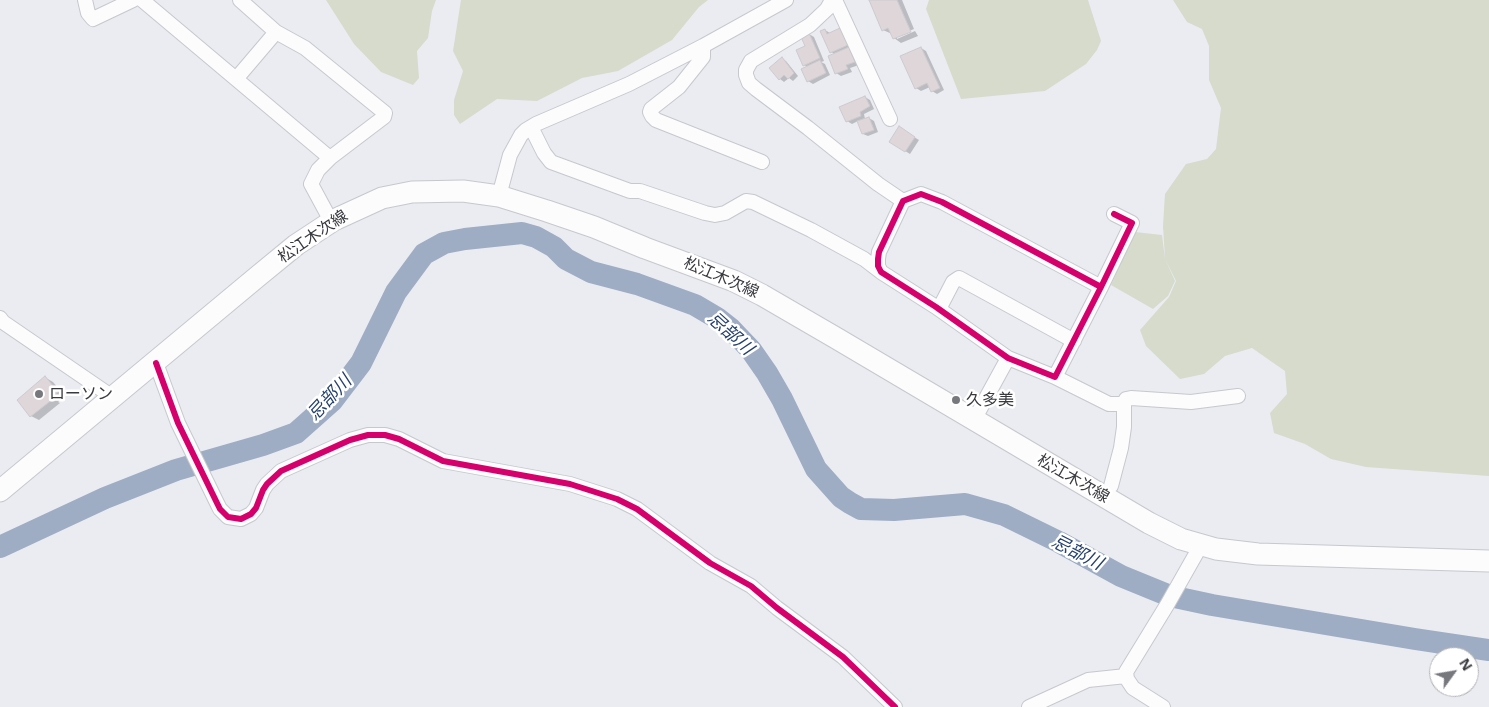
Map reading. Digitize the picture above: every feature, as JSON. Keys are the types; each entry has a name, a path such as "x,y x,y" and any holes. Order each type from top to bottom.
{"main road":[{"name":"松江木次線","path":"0,492 296,245 331,221 382,198 412,192 463,191 499,196 594,227 734,281 762,295 1149,523 1181,538 1201,545 1233,552 1258,554 1489,561"}],"street":[{"path":"85,0 88,12 93,19 133,0"},
{"path":"142,0 255,97 330,158"},
{"path":"240,0 276,32 305,48 384,113 384,117 330,158 318,170 311,184 331,221"},
{"path":"499,196 510,155 521,135 531,127 629,84 786,0"},
{"path":"890,119 834,0 810,25 751,61 746,70 749,83 756,89 878,184 903,201"},
{"path":"236,79 276,32"},
{"path":"703,46 703,57 679,87 651,108 652,116 656,120 762,162"},
{"path":"531,127 544,153 551,162 630,191 640,191 715,215 725,213 746,201 753,202 792,220 864,259 881,272 940,309 1008,358 1056,377 1110,404 1124,404"},
{"path":"881,272 878,266 879,252 903,201 922,194 933,197 1101,288"},
{"path":"1056,377 1132,223 1114,214"},
{"path":"940,309 953,282 959,278 1074,341"},
{"path":"0,318 3,322 114,398"},
{"path":"974,420 1008,358"},
{"path":"156,363 178,423 216,503 224,514 237,519 244,518 256,508 263,490 281,470 350,440 368,435 385,435 399,439 443,461 570,484 617,500 636,509 710,563 751,586 777,608 843,657 894,707"},
{"path":"1111,486 1122,438 1126,399 1191,402 1238,396"},
{"path":"1163,707 1133,688 1126,676 1126,672 1201,545"},
{"path":"1029,707 1088,680 1126,676"}],"green space":[{"path":"326,0 436,0 432,11 428,38 417,51 419,78 413,85 381,72 354,44"},
{"path":"461,0 708,0 699,7 672,40 618,71 582,78 537,101 497,99 460,124 454,115 454,100 463,71 453,51"},
{"path":"929,0 1088,0 1101,41 1097,50 1086,64 1045,91 961,99 926,9"},
{"path":"1173,0 1489,0 1489,476 1366,467 1331,459 1305,444 1274,433 1270,413 1287,394 1285,371 1252,348 1225,356 1204,374 1180,379 1146,346 1140,330 1169,297 1176,281 1165,259 1163,226 1165,194 1186,164 1207,159 1216,149 1221,108 1209,80 1209,46 1202,29 1187,22"},
{"path":"1135,232 1162,235 1165,259 1175,281 1168,296 1153,309 1111,285"}],"building":[{"path":"869,0 897,0 911,32 893,39 888,28 882,31"},
{"path":"840,28 848,45 830,53 820,31 825,29 827,34"},
{"path":"809,33 820,58 803,66 796,50 805,46 801,37"},
{"path":"849,47 855,62 846,65 848,69 835,74 828,56"},
{"path":"921,47 940,88 931,92 927,83 915,89 900,56"},
{"path":"782,57 794,73 788,79 784,75 779,80 769,68"},
{"path":"820,60 826,73 807,82 801,69"},
{"path":"865,96 870,106 860,112 861,116 846,122 839,107"},
{"path":"869,117 874,130 862,134 857,121"},
{"path":"899,126 915,137 905,152 889,142"},
{"name":"ローソン","path":"45,376 58,392 51,397 53,399 30,417 17,400"}],"waterway":[{"name":"忌部川","path":"0,547 105,498 176,470 263,445 296,433 332,401 361,363 396,292 424,254 444,243 522,233 536,237 554,247 566,259 591,272 637,284 695,305 731,329 751,350 767,373 782,399 816,469 841,497 861,509 894,510 965,504 1004,515 1121,576 1170,596 1212,605 1489,650"}],"cycle path":[{"path":"1101,287 942,202 921,194 903,201 879,252 878,259 878,266 881,272 936,307 1008,358 1055,377 1101,287 1132,223 1114,214"},
{"path":"156,363 178,423 220,509 228,517 241,519 251,514 256,508 267,484 281,471 350,440 368,435 385,435 399,439 443,461 570,484 617,499 637,509 710,563 751,586 777,608 843,657 895,707"}],"place":[{"name":"ローソン","path":"39,394"},
{"name":"久多美","path":"956,400"}]}
